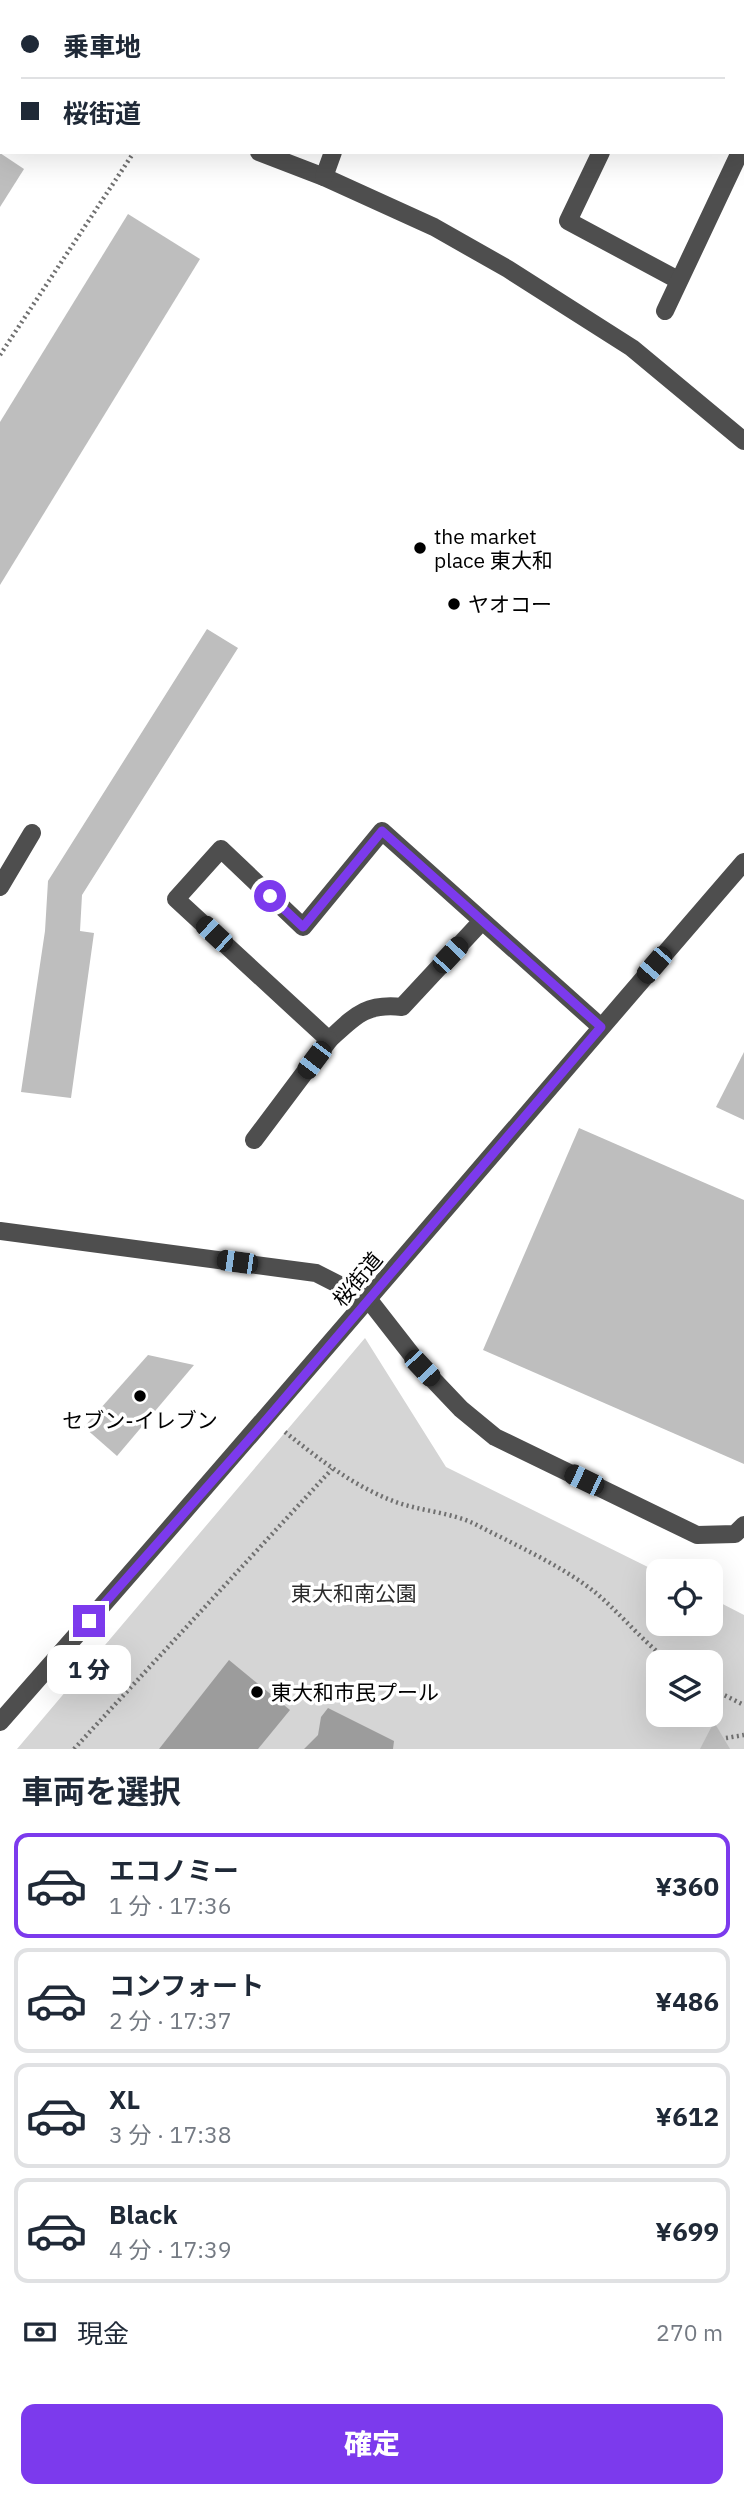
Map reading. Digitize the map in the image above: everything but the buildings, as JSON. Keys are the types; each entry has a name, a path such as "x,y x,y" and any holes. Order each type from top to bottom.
{"street":[{"path":"264,154 324,177 434,227 508,269 632,348 744,441"},
{"path":"324,177 332,154"},
{"path":"600,154 568,221 678,280"},
{"path":"665,311 739,154"},
{"path":"329,1040 176,899 221,849 303,927 382,831 601,1027"},
{"path":"0,887 32,833"},
{"name":"桜街道","path":"0,1722 267,1419 744,862"},
{"path":"254,1140 329,1040 361,1011 385,1005 402,1007 482,921"},
{"path":"0,1231 316,1273 369,1300 422,1368 461,1409 495,1437 697,1535 735,1534 744,1525"}],"path":[{"path":"0,355 133,154"},
{"path":"267,1419 332,1469 393,1501 471,1522 567,1574 596,1594 654,1650"},
{"path":"74,1749 332,1469"},
{"path":"723,1694 744,1705"},
{"path":"726,1738 744,1735"}],"green space":[{"name":"東大和南公園","path":"365,1338 446,1467 646,1566 646,1636 723,1636 723,1604 744,1615 744,1749 17,1749"}],"shaded area":[{"path":"229,1660 290,1710 258,1749 159,1749"},
{"path":"328,1708 394,1741 393,1749 304,1749 318,1735 321,1717"}],"place":[{"name":"the market place 東大和","path":"420,548"},
{"name":"ヤオコー","path":"454,604"},
{"name":"セブン-イレブン","path":"140,1396"},
{"name":"東大和市民プール","path":"257,1692"}],"route":[{"path":"89,1621 267,1419 601,1027 382,831 303,927 270,896"}]}
